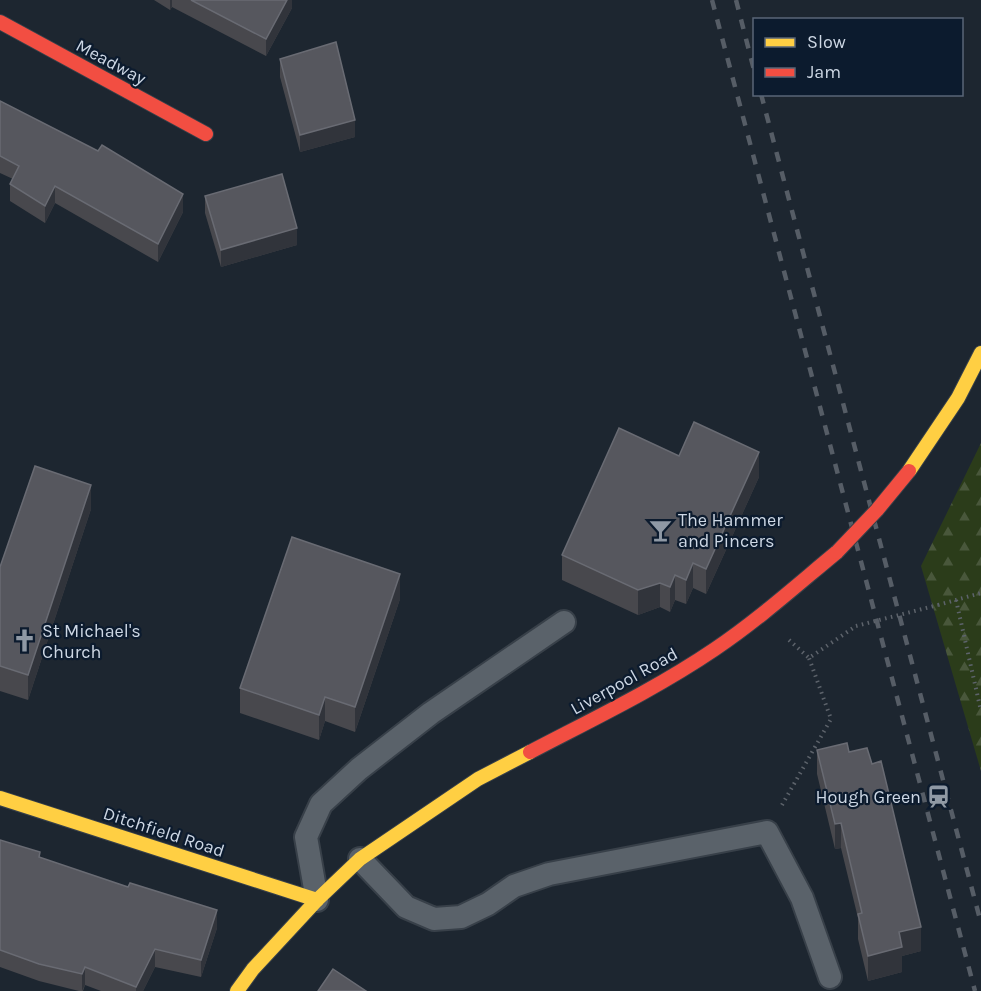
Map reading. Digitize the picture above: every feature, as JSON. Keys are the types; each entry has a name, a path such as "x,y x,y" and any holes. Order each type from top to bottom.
{"main road":[{"name":"Meadway","path":"0,22 206,134"},
{"name":"Liverpool Road","path":"237,991 252,969 317,900 360,859 478,779 660,684 715,649 762,615 837,552 877,510 909,471 958,398 981,353"},
{"name":"Ditchfield Road","path":"0,798 317,900"}],"lane":[{"path":"317,900 306,837 321,804 359,769 431,713 564,622"},
{"path":"360,859 406,906 434,919 461,917 488,904 514,886 549,874 767,832 802,898 830,977"}],"path":[{"path":"809,658 856,626 981,593"},
{"path":"956,600 981,711"},
{"path":"762,615 809,658 831,719 767,832"}],"green space":[{"path":"981,443 981,771 921,566"}],"building":[{"path":"191,0 287,0 266,39"},
{"path":"336,42 355,120 300,135 280,59"},
{"path":"0,101 98,151 102,145 183,194 158,244 55,186 45,206 10,184 19,166 0,156"},
{"path":"282,174 297,228 221,250 205,196"},
{"name":"The Hammer and Pincers","path":"694,422 759,452 706,569 693,563 686,580 675,575 670,587 660,583 638,590 562,555 619,428 679,456"},
{"name":"St Michael's Church","path":"35,466 91,485 28,675 0,666 0,567"},
{"path":"292,537 400,574 355,707 325,697 319,715 240,688"},
{"path":"847,743 849,752 867,748 872,764 881,761 921,927 899,932 902,947 868,956 858,914 862,913 841,823 835,824 817,750"},
{"path":"0,840 40,852 39,857 128,887 130,883 217,910 201,960 155,949 136,987 85,967 82,974 39,964 0,950"},
{"path":"333,969 366,991 318,991"}],"railway":[{"path":"712,0 975,991"},
{"path":"736,0 753,66"},
{"path":"762,96 981,923"}],"traffic: slow":[{"path":"909,471 958,398 981,353"},
{"path":"237,991 253,969 317,900 360,859 478,779 530,752"},
{"path":"0,798 317,900"}],"traffic: jam":[{"path":"0,22 206,134"},
{"path":"837,552 877,510 909,471"},
{"path":"530,752 693,664 747,626 837,552"}],"place":[{"name":"The Hammer and Pincers","path":"660,530"},
{"name":"St Michael's Church","path":"24,641"},
{"name":"Hough Green","path":"939,797"}]}
